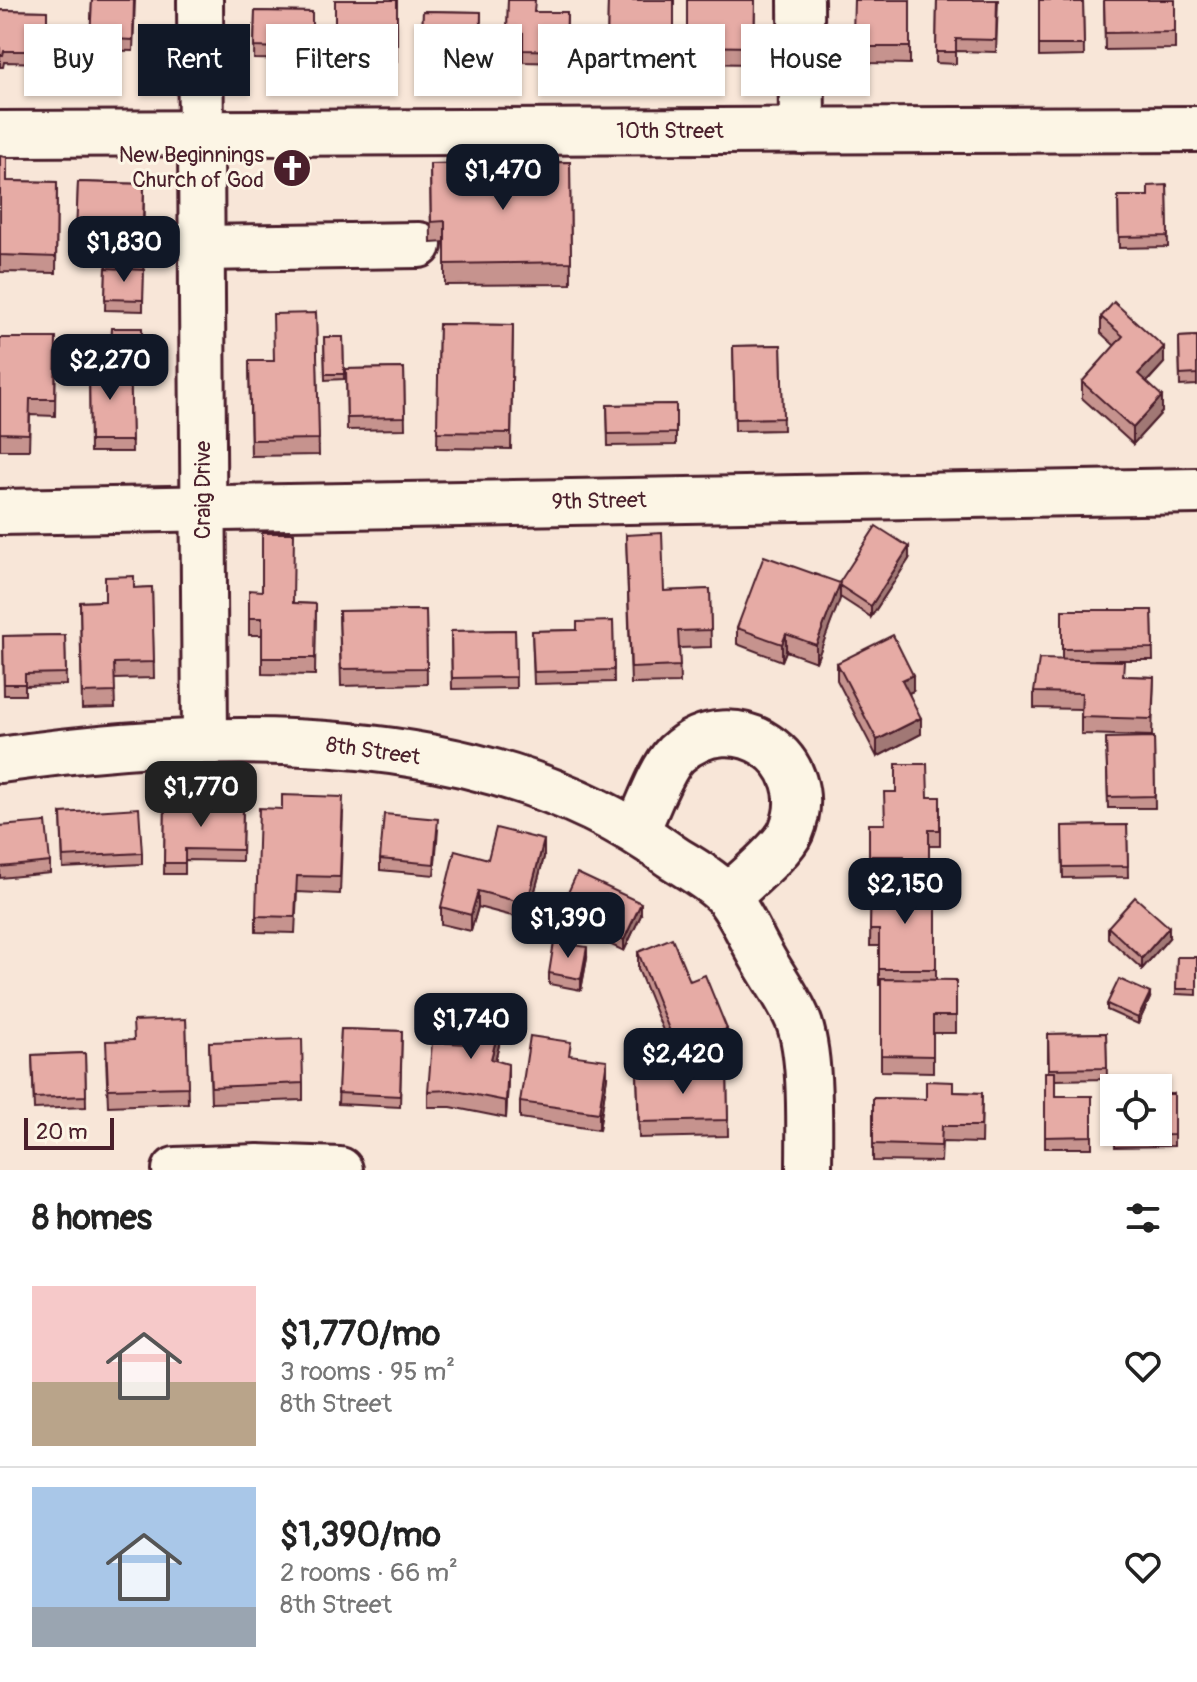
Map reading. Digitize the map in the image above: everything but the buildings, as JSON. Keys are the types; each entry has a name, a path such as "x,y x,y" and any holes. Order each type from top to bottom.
{"street":[{"name":"Craig Drive","path":"200,0 205,739"},
{"path":"801,0 802,131"},
{"name":"10th Street","path":"0,134 1197,129"},
{"path":"201,248 419,245"},
{"name":"9th Street","path":"0,512 1197,491"},
{"path":"637,830 673,757 694,739 728,731 755,737 778,754 795,781 797,809 790,834 728,897 799,1022 809,1092 809,1170"},
{"name":"8th Street","path":"0,760 71,750 205,739 315,743 441,761 507,775 566,796 637,830 728,897"},
{"path":"175,1170 258,1167 340,1170"}],"place":[{"name":"New Beginnings Church of God","path":"292,168"}]}
